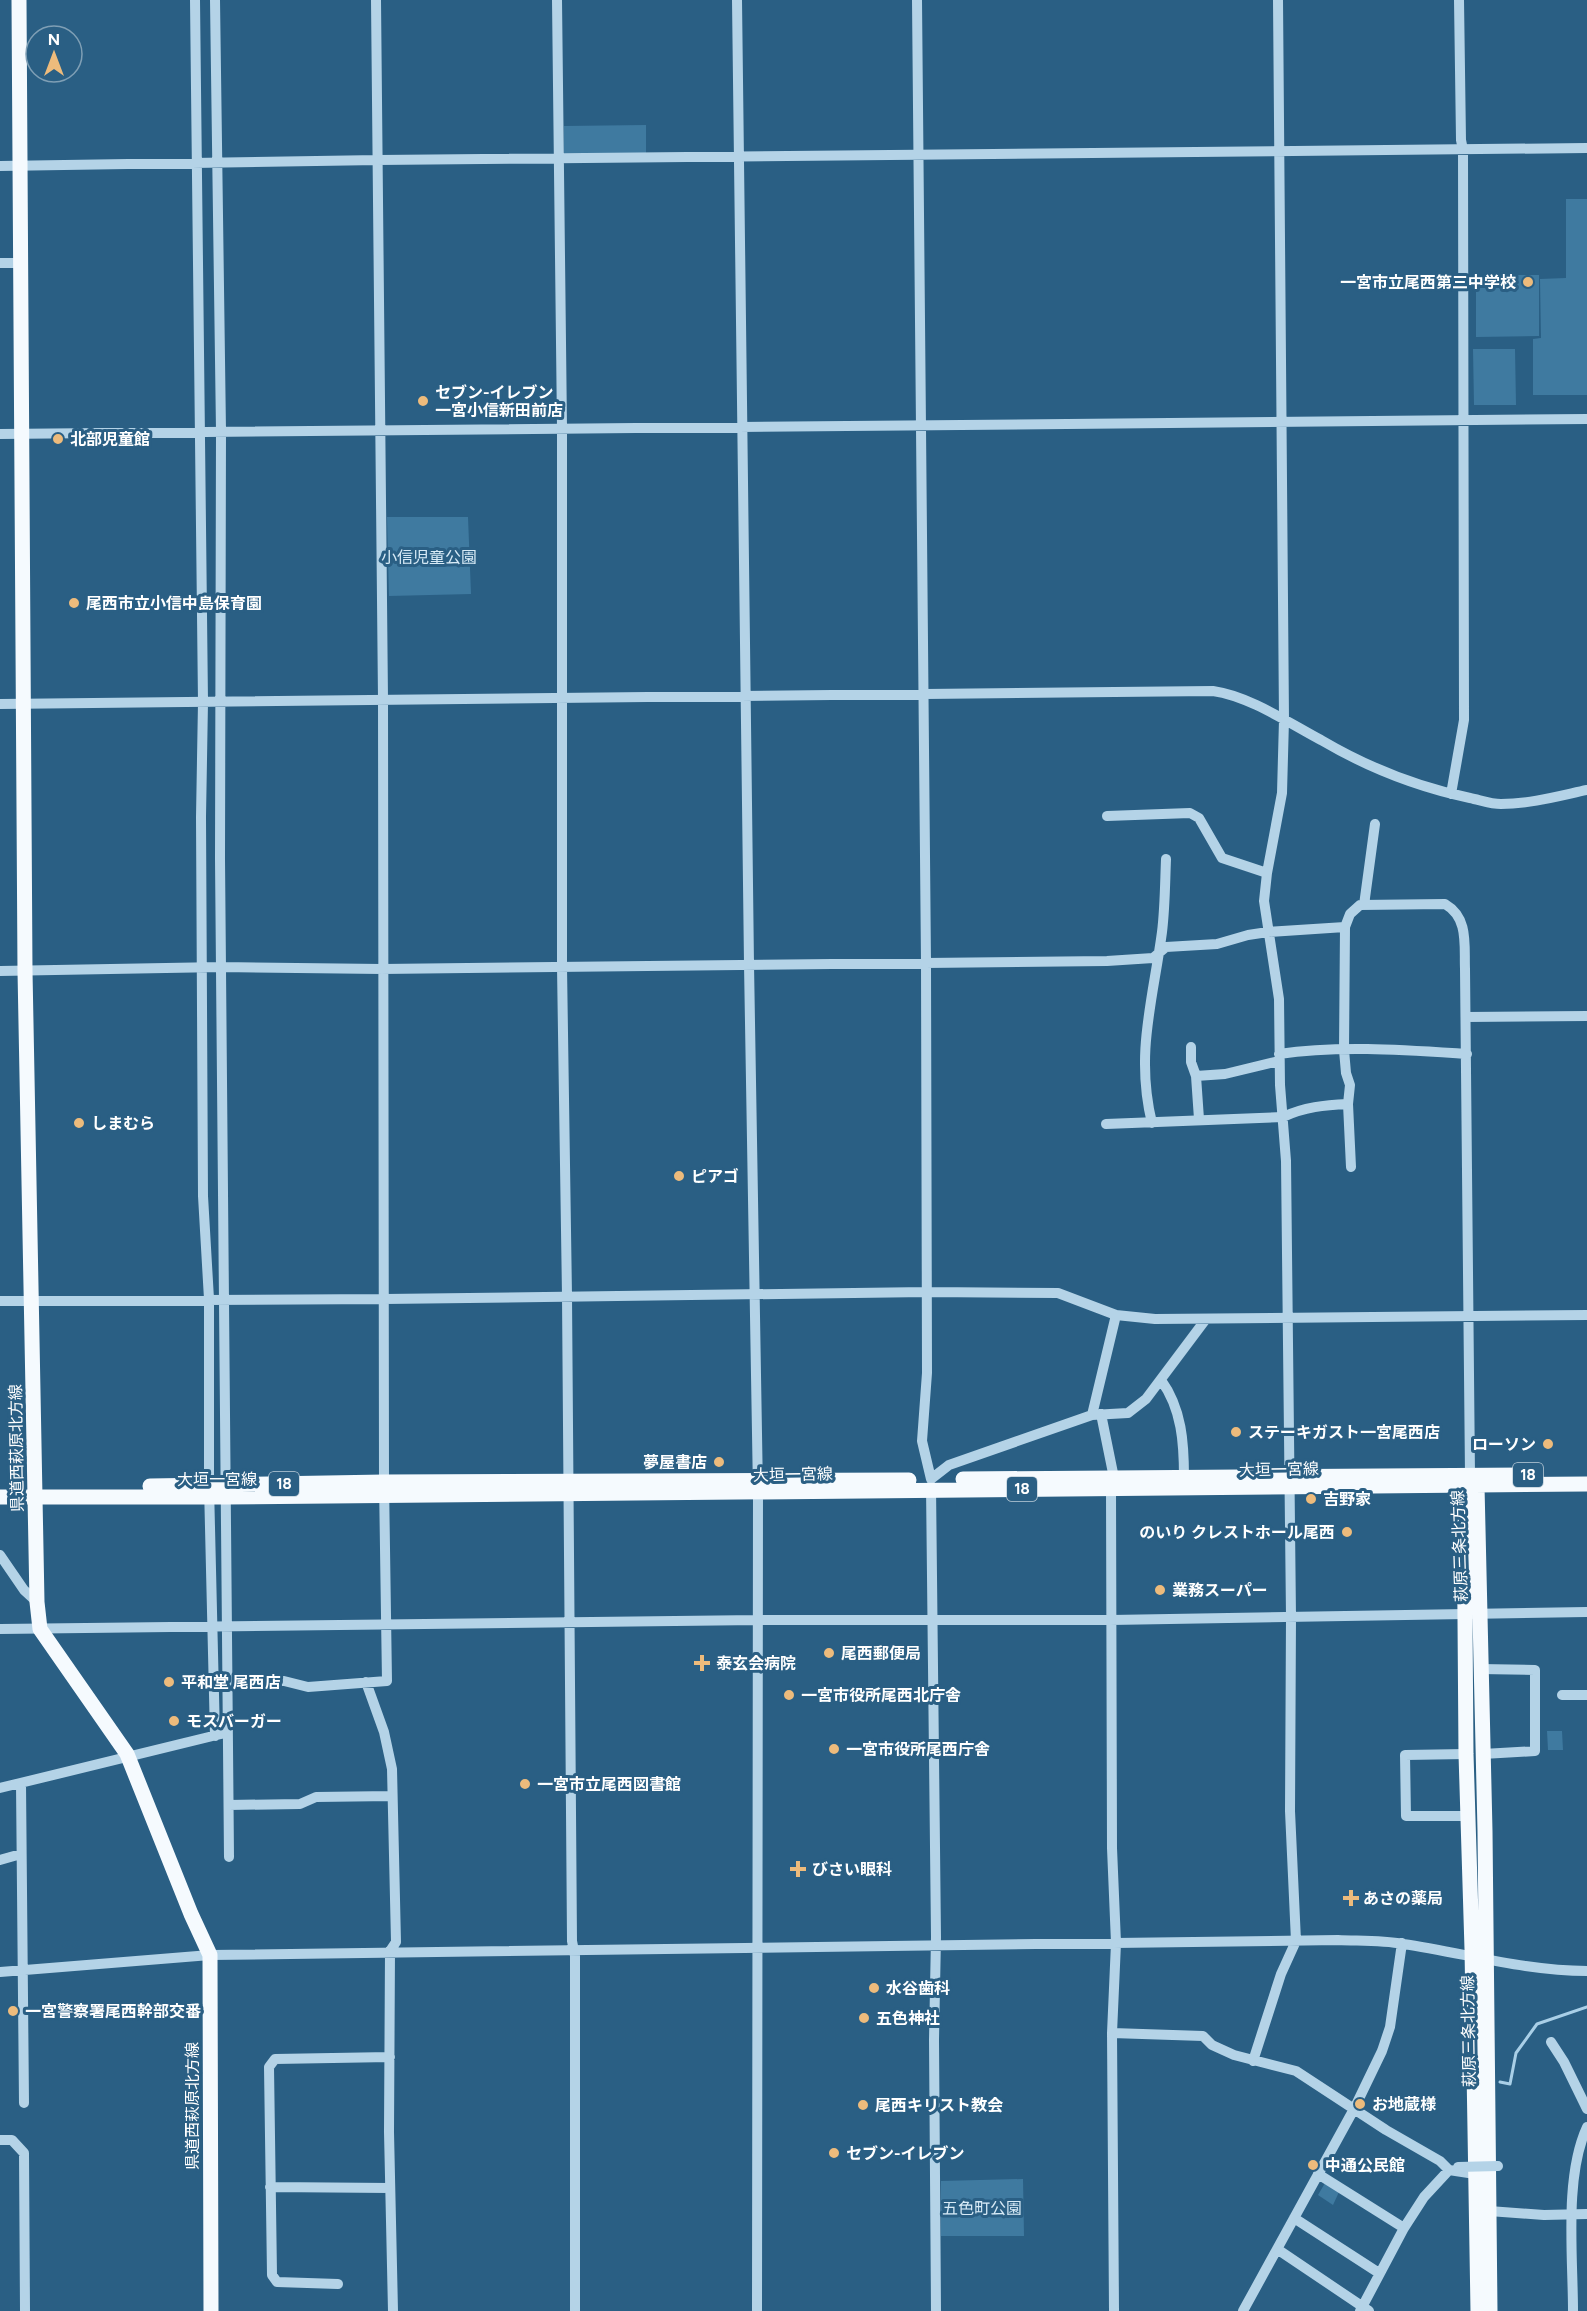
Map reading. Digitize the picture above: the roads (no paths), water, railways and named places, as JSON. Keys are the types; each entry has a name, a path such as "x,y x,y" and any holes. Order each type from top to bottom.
{"main road":[{"name":"県道西萩原北方線","path":"20,0 25,971 37,1602 40,1629 92,1700 129,1758 191,1914 210,1954 211,2311"},
{"name":"大垣一宮線","path":"1470,1482 1587,1474"},
{"name":"大垣一宮線","path":"1112,1484 1184,1478 1290,1481"},
{"name":"大垣一宮線","path":"0,1488 36,1492 1290,1481 1587,1484"},
{"name":"萩原三条北方線","path":"1470,1482 1472,1613 1466,1755 1467,1816 1478,1958 1489,2211 1490,2311"},
{"name":"大垣一宮線","path":"0,1497 36,1492"},
{"name":"萩原三条北方線","path":"1472,1613 1480,1670 1483,1754 1475,2174 1478,2311"}],"street":[{"path":"195,0 201,434 204,1196 208,1299 209,1491 215,1736"},
{"path":"215,0 221,431 221,967 230,1857"},
{"path":"229,1680 284,1681 308,1688 387,1681 384,1488 383,700 376,0"},
{"path":"557,0 562,428 562,967 572,1949 575,1956 575,2311"},
{"path":"737,0 758,1487 757,2311"},
{"path":"917,0 926,963 927,1373 922,1441 931,1484 936,1945 934,2040 936,2311"},
{"path":"1253,2061 1281,1974 1296,1941 1290,1811 1291,1617 1286,1161 1279,1058 1279,999 1264,901 1282,793 1284,720 1278,0"},
{"path":"1452,794 1464,720 1465,420 1463,150 1459,0"},
{"path":"0,166 1587,148"},
{"path":"0,263 20,263"},
{"path":"0,435 1587,419"},
{"path":"0,704 1213,691 1227,693 1284,720 1377,770 1452,794 1499,804 1528,802 1587,790"},
{"path":"1107,816 1190,813 1199,818 1222,858 1267,873"},
{"path":"1364,905 1375,824"},
{"path":"1152,1123 1145,1097 1145,1036 1164,908 1166,859"},
{"path":"1351,1167 1348,1104 1350,1085 1346,1073 1344,1050 1345,927 1350,914 1360,905 1445,904 1456,910 1463,922 1467,1054 1467,1316 1470,1482"},
{"path":"0,971 221,967 382,969 1107,962 1154,958 1166,947 1217,944 1268,932 1345,927"},
{"path":"1466,1017 1587,1016"},
{"path":"1191,1047 1199,1119"},
{"path":"1196,1076 1225,1074 1303,1051 1467,1054"},
{"path":"1106,1124 1283,1117 1296,1111 1320,1106 1348,1104"},
{"path":"0,1301 927,1292 1058,1293 1116,1315 1155,1319 1587,1315"},
{"path":"1114,2311 1112,2033 1116,1943 1112,1848 1112,1484 1097,1415 1116,1315"},
{"path":"931,1484 949,1465 1097,1415 1128,1413 1146,1399 1206,1319"},
{"path":"1161,1380 1179,1415 1184,1446 1184,1478"},
{"path":"0,1555 24,1590 37,1602"},
{"path":"0,1629 758,1620 1111,1620 1587,1612"},
{"path":"1480,1670 1535,1671 1535,1751 1483,1754"},
{"path":"366,1682 390,1753 392,1796 396,1942 390,1951 390,2188 393,2311"},
{"path":"1562,1695 1587,1695"},
{"path":"0,1788 230,1732"},
{"path":"1466,1755 1405,1755 1406,1816 1467,1816"},
{"path":"21,1784 24,2103"},
{"path":"230,1805 300,1804 316,1797 392,1796"},
{"path":"0,1860 21,1854"},
{"path":"0,1972 210,1954 1296,1941 1402,1943 1551,1970 1587,1971"},
{"path":"1243,2311 1354,2109 1382,2051 1390,2026 1402,1943"},
{"path":"1112,2033 1203,2036 1212,2045 1253,2061 1296,2071 1440,2162 1475,2174"},
{"path":"1551,2042 1564,2062 1587,2109"},
{"path":"338,2284 277,2282 272,2275 269,2067 275,2059 390,2057"},
{"path":"1573,2311 1573,2215 1576,2157 1587,2127"},
{"path":"0,2140 12,2140 24,2153 25,2311"},
{"path":"1277,2249 1364,2309 1379,2273 1424,2197 1454,2168 1498,2166"},
{"path":"1318,2174 1404,2228"},
{"path":"270,2187 390,2188"},
{"path":"1489,2211 1587,2214"},
{"path":"1294,2218 1379,2273"}],"waterway":[{"path":"1500,2082 1510,2084 1516,2053 1537,2024 1587,2007"}],"place":[{"name":"一宮市立尾西第三中学校","path":"1528,282"},
{"name":"セブン-イレブン 一宮小信新田前店","path":"423,401"},
{"name":"北部児童館","path":"58,439"},
{"name":"尾西市立小信中島保育園","path":"74,603"},
{"name":"しまむら","path":"79,1123"},
{"name":"ピアゴ","path":"679,1176"},
{"name":"ステーキガスト一宮尾西店","path":"1236,1432"},
{"name":"ローソン","path":"1548,1444"},
{"name":"夢屋書店","path":"719,1462"},
{"name":"吉野家","path":"1311,1499"},
{"name":"のいり クレストホール尾西","path":"1347,1532"},
{"name":"業務スーパー","path":"1160,1590"},
{"name":"尾西郵便局","path":"829,1653"},
{"name":"泰玄会病院","path":"702,1663"},
{"name":"平和堂 尾西店","path":"169,1682"},
{"name":"一宮市役所尾西北庁舎","path":"789,1695"},
{"name":"モスバーガー","path":"174,1721"},
{"name":"一宮市役所尾西庁舎","path":"834,1749"},
{"name":"一宮市立尾西図書館","path":"525,1784"},
{"name":"びさい眼科","path":"798,1869"},
{"name":"あさの薬局","path":"1351,1898"},
{"name":"水谷歯科","path":"874,1988"},
{"name":"一宮警察署尾西幹部交番","path":"13,2011"},
{"name":"五色神社","path":"864,2018"},
{"name":"お地蔵様","path":"1360,2104"},
{"name":"尾西キリスト教会","path":"863,2105"},
{"name":"セブン-イレブン","path":"834,2153"},
{"name":"中通公民館","path":"1313,2165"}],"park label":[{"name":"小信児童公園","path":"429,557"},
{"name":"五色町公園","path":"982,2208"}]}
